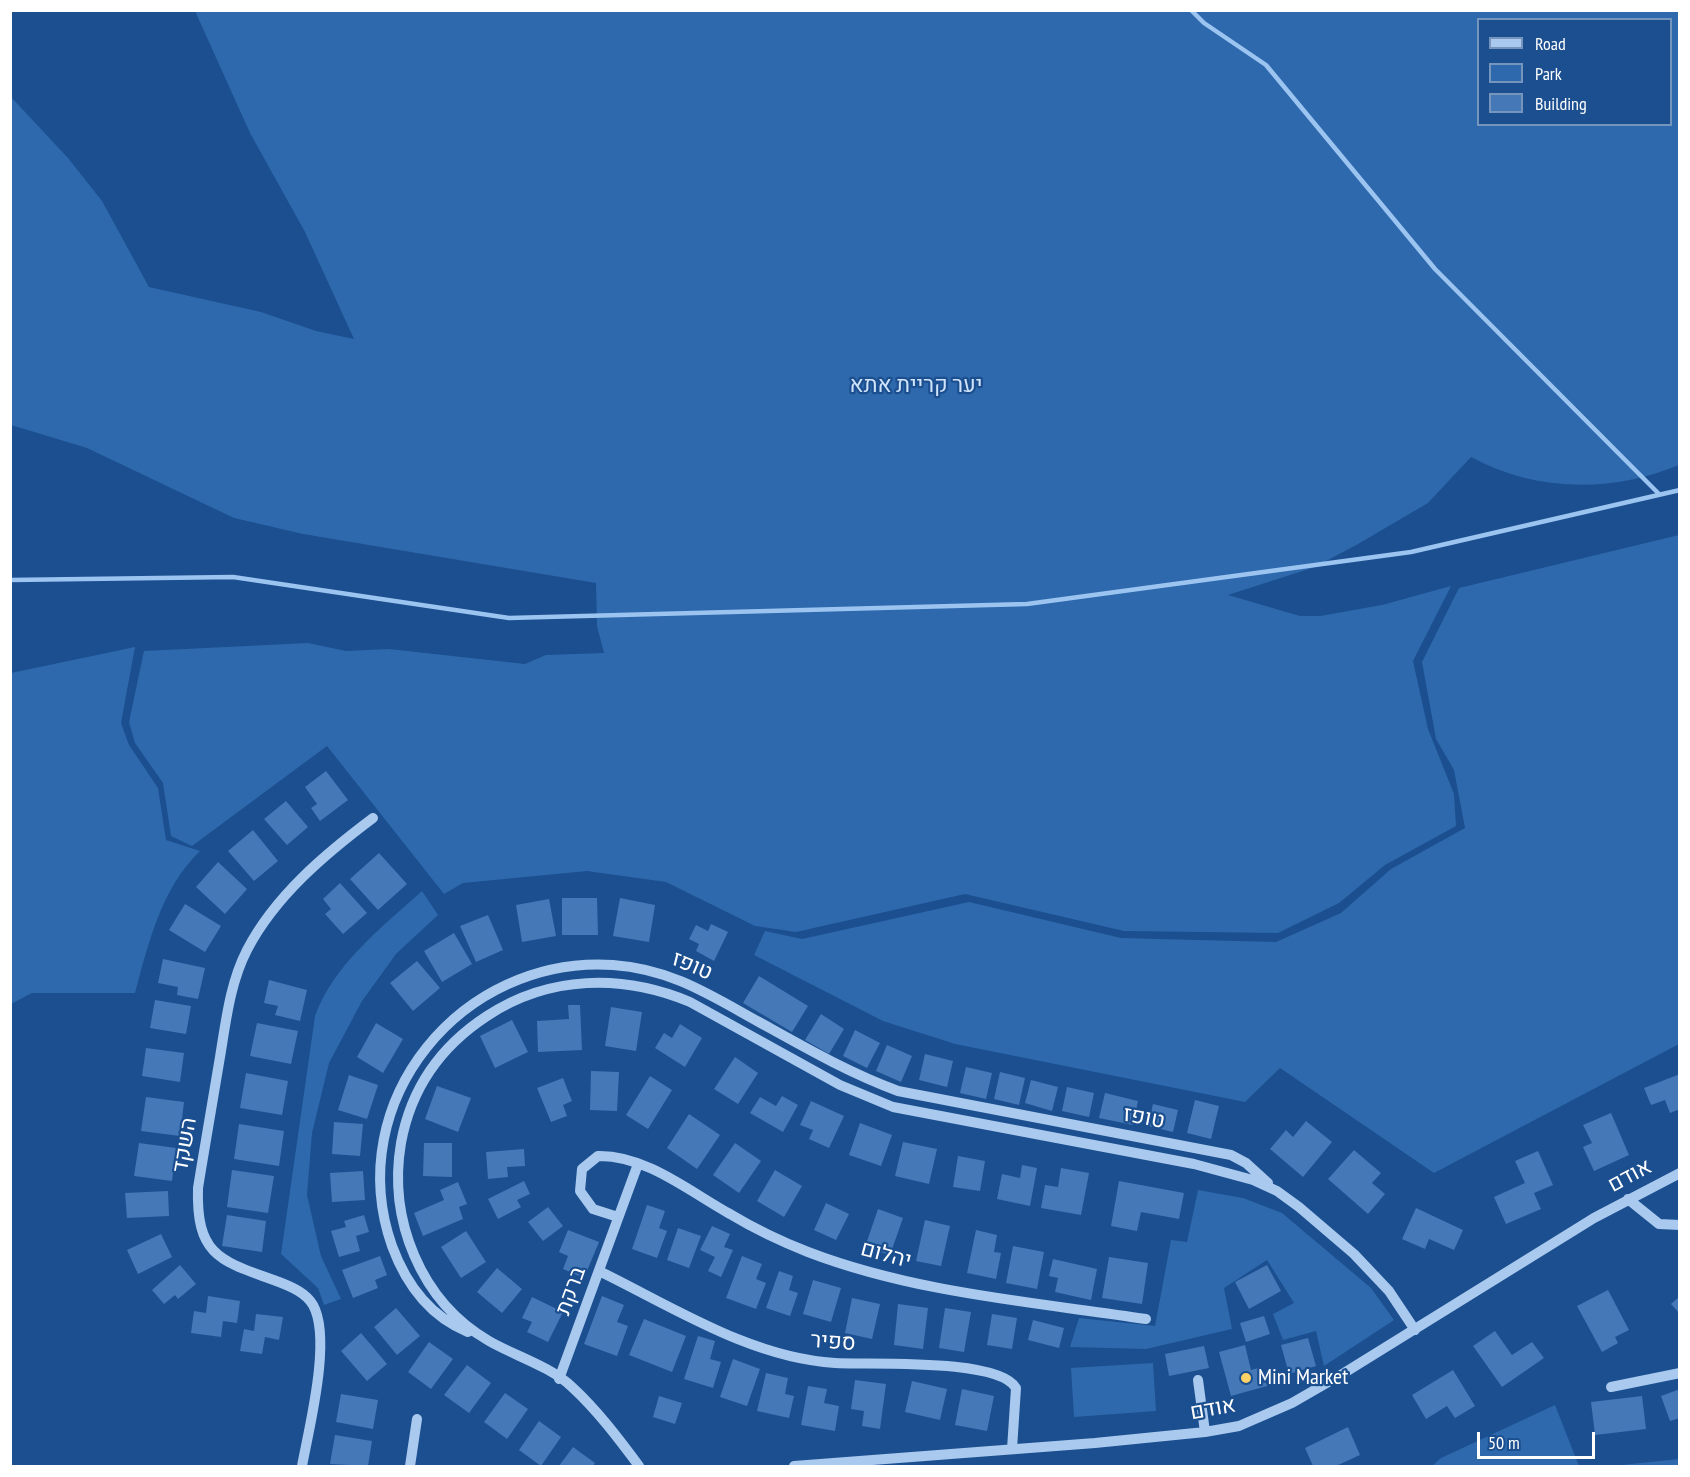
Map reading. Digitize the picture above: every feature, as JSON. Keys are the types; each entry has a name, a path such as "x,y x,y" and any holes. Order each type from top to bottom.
{"street":[{"name":"השקד","path":"302,1467 319,1364 320,1328 314,1306 307,1296 287,1285 238,1268 218,1255 203,1239 197,1212 198,1188 231,994 247,950 272,912 303,877 373,818"},
{"name":"טופז","path":"639,1467 616,1435 571,1386 487,1340 460,1329 426,1305 411,1286 399,1264 384,1215 380,1186 386,1130 393,1104 417,1058 455,1016 508,984 531,975 558,969 582,965 613,965 671,975 698,987 847,1070 898,1090 1231,1155 1246,1163 1277,1191 1328,1230 1373,1271 1414,1330"},
{"name":"טופז","path":"487,1340 463,1322 443,1300 414,1257 400,1212 397,1185 403,1133 409,1109 430,1068 466,1030 515,1000 561,986 584,982 612,982 666,992 690,1002 840,1085 893,1107 1205,1167 1253,1180 1277,1191"},
{"name":"יהלום","path":"618,1218 593,1209 585,1201 580,1191 582,1169 598,1156 624,1158 666,1176 764,1233 857,1268 926,1285 1146,1319"},
{"path":"618,1218 638,1164"},
{"name":"אודם","path":"795,1467 1205,1432 1239,1425 1274,1412 1414,1330 1628,1199 1680,1173"},
{"path":"1628,1199 1659,1224 1680,1225"},
{"name":"ברקת","path":"559,1379 618,1218"},
{"name":"ספיר","path":"599,1270 714,1328 777,1354 834,1363 963,1367 1006,1377 1017,1388 1012,1449"},
{"path":"1611,1387 1680,1373"},
{"path":"1198,1380 1205,1432"},
{"path":"410,1467 417,1419"}],"green space":[{"name":"יער קריית אתא","path":"195,11 1679,11 1679,465 1627,480 1574,485 1521,477 1496,469 1471,457 1428,503 1358,544 1315,567 1228,595 1300,616 1320,616 1382,605 1451,586 1413,661 1428,729 1454,794 1456,826 1385,865 1339,903 1278,933 1124,931 965,894 796,932 755,926 666,882 587,871 463,883 444,894 327,746 192,846 171,836 163,783 135,743 129,722 144,651 308,643 346,651 389,649 525,664 546,655 604,653 597,626 596,583 303,534 234,518 87,448 11,425 11,97 68,158 102,201 149,287 261,312 316,331 354,339 305,232 250,133"},
{"path":"1679,535 1679,1044 1434,1173 1280,1068 1245,1102 955,1044 883,1021 754,955 765,931 802,939 969,902 1121,938 1276,942 1341,913 1391,869 1465,828 1454,770 1436,739 1422,662 1459,588"},
{"path":"135,647 121,723 129,745 158,788 166,840 200,851 175,882 166,899 151,936 135,993 32,993 11,1004 11,673"},
{"path":"422,891 438,915 396,954 362,1001 329,1063 312,1133 307,1195 321,1256 341,1299 324,1305 318,1288 281,1254 315,1016 323,997 346,963 375,933"},
{"path":"1198,1190 1243,1198 1282,1213 1371,1288 1394,1320 1324,1366 1316,1331 1283,1340 1273,1314 1294,1303 1267,1260 1224,1288 1232,1329 1146,1349 1070,1347 1079,1318 1155,1326 1171,1240 1187,1242"},
{"path":"1153,1363 1156,1411 1074,1417 1071,1368"},
{"path":"1555,1405 1579,1466 1432,1466 1441,1458"},
{"path":"1679,1459 1679,1466 1612,1466"}],"building":[{"path":"326,771 348,800 320,821 311,808 317,804 305,787"},
{"path":"286,801 308,827 287,845 264,819"},
{"path":"253,830 278,861 254,881 228,851"},
{"path":"379,853 407,884 378,910 350,879"},
{"path":"218,862 247,889 225,914 196,887"},
{"path":"340,883 367,913 343,934 325,914 331,909 323,899"},
{"path":"562,898 597,898 598,935 562,935"},
{"path":"620,898 655,905 649,942 613,936"},
{"path":"549,899 556,936 522,942 516,905"},
{"path":"185,904 221,926 205,952 169,930"},
{"path":"488,915 503,950 476,962 460,926"},
{"path":"711,924 728,932 714,961 696,951 699,944 689,939 696,925 708,931"},
{"path":"454,933 472,964 442,982 424,951"},
{"path":"163,959 205,968 198,999 177,995 178,987 158,983"},
{"path":"417,961 440,988 413,1011 390,983"},
{"path":"759,976 808,1006 792,1032 743,1003"},
{"path":"269,980 307,990 300,1021 275,1015 278,1006 264,1003"},
{"path":"155,1000 191,1006 186,1034 150,1028"},
{"path":"568,1005 580,1005 582,1050 538,1052 537,1021 569,1019"},
{"path":"611,1007 642,1012 636,1051 605,1046"},
{"path":"821,1014 844,1029 829,1054 805,1040"},
{"path":"512,1020 528,1052 495,1068 480,1036"},
{"path":"257,1023 298,1031 291,1064 250,1056"},
{"path":"376,1023 403,1039 383,1073 357,1057"},
{"path":"680,1024 702,1038 685,1067 655,1048 664,1033 672,1038"},
{"path":"855,1030 880,1043 867,1068 843,1056"},
{"path":"887,1045 912,1056 901,1082 876,1071"},
{"path":"146,1048 184,1053 180,1082 142,1076"},
{"path":"925,1054 953,1061 947,1087 919,1080"},
{"path":"735,1057 758,1073 738,1104 714,1089"},
{"path":"966,1067 992,1073 986,1099 960,1093"},
{"path":"591,1071 619,1072 617,1111 590,1110"},
{"path":"1000,1072 1025,1078 1019,1105 994,1099"},
{"path":"246,1073 288,1081 282,1115 240,1108"},
{"path":"1680,1074 1680,1109 1670,1113 1665,1100 1651,1105 1644,1088"},
{"path":"349,1075 378,1085 367,1119 338,1110"},
{"path":"650,1076 672,1090 648,1129 626,1115"},
{"path":"563,1078 572,1101 563,1105 567,1116 551,1122 537,1088"},
{"path":"1031,1080 1058,1087 1052,1111 1025,1103"},
{"path":"437,1086 471,1098 458,1132 425,1119"},
{"path":"1067,1087 1094,1093 1089,1117 1062,1111"},
{"path":"1105,1093 1138,1101 1133,1125 1099,1118"},
{"path":"782,1096 798,1105 783,1132 750,1113 760,1097 776,1106"},
{"path":"146,1097 184,1102 180,1136 141,1131"},
{"path":"1195,1100 1219,1106 1211,1139 1187,1133"},
{"path":"811,1101 844,1116 829,1148 809,1139 813,1130 800,1125"},
{"path":"1153,1104 1178,1110 1173,1132 1148,1126"},
{"path":"1611,1113 1629,1155 1594,1171 1583,1147 1592,1143 1583,1125"},
{"path":"689,1114 720,1135 697,1169 667,1148"},
{"path":"1306,1121 1332,1142 1303,1177 1270,1149 1286,1130 1293,1137"},
{"path":"334,1122 363,1124 360,1156 332,1154"},
{"path":"860,1123 892,1135 881,1166 849,1155"},
{"path":"239,1124 284,1131 279,1166 234,1159"},
{"path":"903,1142 937,1149 929,1184 895,1176"},
{"path":"139,1143 176,1148 172,1181 134,1176"},
{"path":"424,1143 452,1143 452,1177 423,1176"},
{"path":"735,1143 761,1161 739,1193 713,1175"},
{"path":"524,1149 525,1166 507,1167 508,1177 488,1179 486,1152"},
{"path":"1354,1150 1381,1173 1372,1183 1385,1194 1368,1214 1328,1179"},
{"path":"1538,1151 1553,1185 1534,1193 1541,1209 1506,1224 1494,1197 1525,1183 1515,1161"},
{"path":"958,1156 985,1161 980,1191 953,1187"},
{"path":"1022,1165 1037,1168 1030,1206 997,1199 1002,1174 1020,1178"},
{"path":"1061,1168 1089,1173 1081,1215 1041,1208 1045,1185 1058,1187"},
{"path":"232,1170 274,1176 268,1213 227,1207"},
{"path":"775,1170 802,1186 784,1217 757,1201"},
{"path":"363,1171 365,1200 332,1202 330,1173"},
{"path":"524,1181 530,1194 517,1200 521,1207 498,1219 488,1199"},
{"path":"1119,1181 1184,1193 1179,1219 1141,1212 1137,1231 1111,1226"},
{"path":"458,1182 467,1204 459,1207 463,1219 423,1236 414,1213 444,1200 440,1190"},
{"path":"168,1191 169,1216 127,1218 125,1193"},
{"path":"826,1203 849,1214 836,1240 814,1230"},
{"path":"647,1205 665,1211 659,1228 667,1231 657,1258 632,1249"},
{"path":"548,1207 563,1226 543,1241 528,1222"},
{"path":"1416,1208 1463,1230 1454,1250 1429,1239 1425,1249 1402,1239"},
{"path":"878,1209 903,1218 890,1255 865,1247"},
{"path":"227,1215 266,1221 262,1252 222,1246"},
{"path":"364,1215 369,1232 356,1236 360,1251 339,1257 331,1231 346,1227 344,1221"},
{"path":"925,1220 950,1226 941,1266 916,1261"},
{"path":"712,1226 730,1234 724,1247 733,1250 721,1277 708,1271 715,1257 700,1250"},
{"path":"678,1228 701,1236 689,1268 667,1260"},
{"path":"568,1230 599,1242 584,1278 563,1269 568,1256 559,1252"},
{"path":"976,1230 997,1235 994,1252 1001,1253 996,1279 967,1273"},
{"path":"466,1231 486,1262 461,1278 441,1247"},
{"path":"161,1234 172,1257 138,1274 127,1250"},
{"path":"1013,1246 1044,1252 1037,1289 1006,1283"},
{"path":"380,1256 387,1275 375,1280 378,1288 353,1298 342,1270"},
{"path":"742,1256 762,1264 756,1279 766,1283 756,1309 726,1298"},
{"path":"1109,1257 1148,1263 1142,1304 1102,1298"},
{"path":"1053,1259 1097,1269 1091,1300 1055,1292 1058,1278 1049,1276"},
{"path":"180,1265 196,1284 178,1299 175,1295 164,1304 152,1290"},
{"path":"1267,1265 1281,1291 1249,1309 1235,1282"},
{"path":"497,1268 522,1289 502,1313 477,1292"},
{"path":"779,1271 793,1276 789,1290 798,1293 790,1316 766,1308"},
{"path":"813,1280 841,1288 831,1322 803,1314"},
{"path":"1608,1290 1629,1330 1615,1337 1618,1343 1602,1352 1577,1306"},
{"path":"208,1296 240,1301 237,1323 223,1321 221,1337 191,1333 194,1311 206,1313"},
{"path":"602,1296 624,1305 617,1322 628,1326 617,1356 584,1344"},
{"path":"1680,1296 1680,1314 1671,1304"},
{"path":"532,1297 563,1312 548,1342 527,1332 532,1322 522,1318"},
{"path":"852,1298 880,1304 872,1339 845,1333"},
{"path":"898,1304 928,1308 923,1349 894,1345"},
{"path":"396,1308 420,1336 397,1355 374,1327"},
{"path":"945,1308 971,1312 964,1352 939,1348"},
{"path":"256,1314 283,1317 279,1340 265,1337 262,1354 240,1351 244,1329 254,1331"},
{"path":"992,1314 1017,1318 1012,1349 987,1345"},
{"path":"1264,1316 1270,1334 1246,1342 1240,1323"},
{"path":"644,1319 686,1336 672,1372 629,1355"},
{"path":"1033,1320 1064,1328 1059,1348 1028,1340"},
{"path":"1495,1331 1512,1355 1532,1342 1544,1358 1502,1387 1473,1346"},
{"path":"361,1333 387,1364 367,1381 341,1351"},
{"path":"698,1336 715,1341 710,1359 721,1362 713,1388 684,1379"},
{"path":"1308,1338 1316,1366 1289,1374 1281,1345"},
{"path":"429,1342 453,1359 431,1389 408,1372"},
{"name":"Mini Market","path":"1245,1345 1251,1370 1262,1367 1267,1386 1231,1396 1219,1352"},
{"name":"Mini Market","path":"1204,1346 1209,1368 1169,1376 1165,1354"},
{"path":"733,1359 760,1369 747,1406 720,1397"},
{"path":"467,1365 491,1383 469,1413 444,1395"},
{"path":"1453,1370 1475,1406 1455,1418 1447,1406 1426,1419 1412,1395"},
{"path":"766,1373 788,1378 785,1394 794,1396 789,1418 757,1411"},
{"path":"855,1380 886,1384 880,1429 862,1426 864,1411 851,1409"},
{"path":"912,1381 947,1389 940,1420 905,1412"},
{"path":"808,1386 827,1389 824,1403 839,1406 835,1431 801,1425"},
{"path":"962,1389 994,1396 987,1431 955,1425"},
{"path":"1680,1389 1680,1418 1670,1421 1661,1396"},
{"path":"505,1393 528,1409 507,1439 484,1422"},
{"path":"341,1394 378,1400 373,1429 336,1422"},
{"path":"659,1396 682,1403 675,1424 653,1417"},
{"path":"1642,1396 1646,1429 1595,1435 1591,1402"},
{"path":"539,1421 561,1437 541,1466 519,1450"},
{"path":"1348,1427 1360,1455 1336,1466 1313,1466 1305,1448"},
{"path":"335,1435 372,1441 368,1466 330,1464"},
{"path":"573,1447 595,1463 593,1466 559,1466"}],"waterway":[{"path":"1191,10 1204,23 1266,65 1435,269 1659,494"},
{"path":"10,580 233,577 509,618 1027,604 1411,552 1680,490"}],"place":[{"name":"Mini Market","path":"1246,1378"}]}
